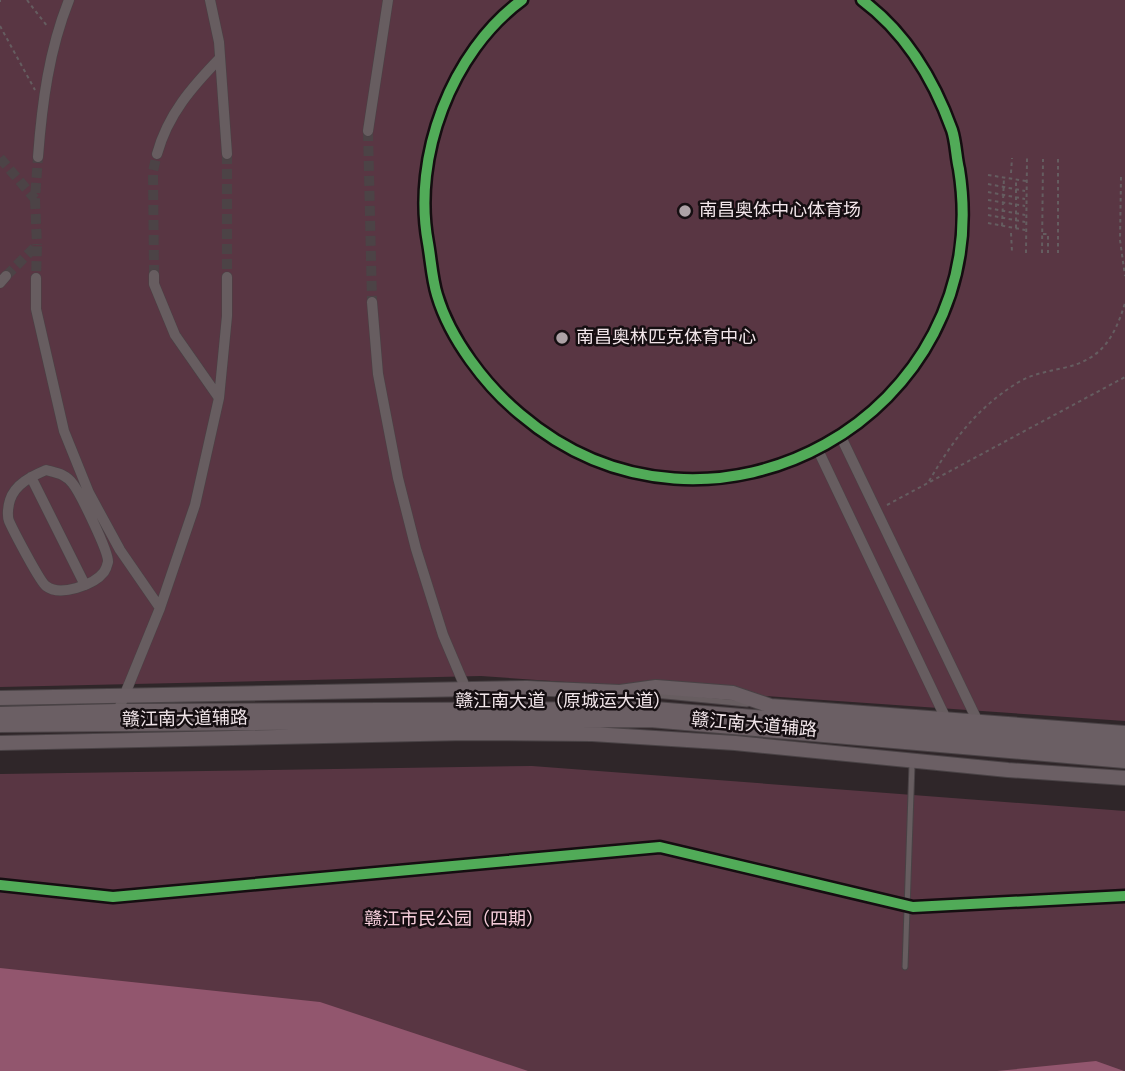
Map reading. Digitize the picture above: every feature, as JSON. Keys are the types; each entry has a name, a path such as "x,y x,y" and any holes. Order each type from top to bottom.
{"street":[{"path":"38,157 42,102 56,38 69,0"},
{"path":"210,0 220,58 227,154"},
{"path":"368,131 388,0"},
{"path":"522,0 505,13 461,67 433,131 422,214 438,297 462,350 498,396 542,433 593,461 649,476 707,480 764,471 818,450 841,437 894,392 933,335 957,270 964,201 953,132 925,69 881,14 862,0"},
{"path":"158,154 163,131 187,92 220,58"},
{"path":"154,275 175,335 219,398"},
{"path":"115,717 160,608 195,505 219,398 227,316 227,277"},
{"path":"36,278 36,309 64,431 84,494 108,561 104,572 85,585 59,592 45,586 8,519 5,500 17,488 46,470 63,474 84,494 160,608"},
{"path":"372,302 378,374 398,478 416,549 443,635 466,689 473,715"},
{"path":"841,437 991,749"},
{"path":"818,450 956,740"},
{"path":"31,477 85,585"},
{"path":"104,547 120,550"},
{"path":"0,698 527,688 620,692 656,687 733,693 771,706 1125,733"},
{"name":"赣江南大道（原城运大道）","path":"0,714 115,717 473,715 650,720 956,740 991,749 1125,761"},
{"name":"赣江南大道（原城运大道）","path":"0,725 115,717"},
{"name":"赣江南大道辅路","path":"0,743 467,733 592,734 735,743 1125,778"},
{"name":"赣江南大道（原城运大道）","path":"956,740 984,736 1125,747"}],"lane":[{"path":"905,967 912,760"}],"path":[{"path":"27,0 56,38"},
{"path":"0,26 42,102"},
{"path":"1011,173 1012,158"},
{"path":"1026,253 1027,158"},
{"path":"1042,253 1043,159"},
{"path":"1058,159 1058,253"},
{"path":"988,175 1026,181"},
{"path":"1002,226 1004,177"},
{"path":"1121,177 1120,240 1125,276"},
{"path":"1016,179 1016,228"},
{"path":"988,184 1026,191"},
{"path":"988,192 1026,199"},
{"path":"988,200 1026,206"},
{"path":"988,208 1026,215"},
{"path":"988,215 1026,222"},
{"path":"988,223 1026,231"},
{"path":"1012,233 1012,252"},
{"path":"1042,234 1048,234 1048,253"},
{"path":"928,483 965,427 982,408 1021,381 1046,371 1072,366 1101,352 1117,328 1125,303"},
{"path":"877,511 1125,377"}],"green space":[{"name":"南昌奥林匹克体育中心","path":"0,0 1125,0 1125,721 481,676 0,687"},
{"name":"赣江市民公园（四期）","path":"532,766 1125,811 1125,1071 251,1071 0,1045 0,774"}],"shaded area":[{"path":"0,968 320,1002 528,1071 0,1071"},
{"path":"1096,1061 1124,1071 997,1071"}],"tunnel":[{"path":"368,131 372,302"},
{"path":"154,275 153,171 157,154"},
{"path":"227,154 227,277"},
{"path":"0,158 35,199 38,157"},
{"path":"35,199 37,245"},
{"path":"6,276 37,245 36,278"}],"cycle path":[{"path":"522,0 497,22 475,48 442,109 432,142 426,176 425,210 437,295 451,328 471,361 482,376 520,414 595,460 674,479 753,472 825,444 887,397 934,333 959,257 959,169 953,135 945,111 916,58 892,27 862,0"},
{"path":"0,885 113,897 660,847 913,907 1125,896"}],"place":[{"name":"南昌奥体中心体育场","path":"685,211"},
{"name":"南昌奥林匹克体育中心","path":"562,338"}]}
